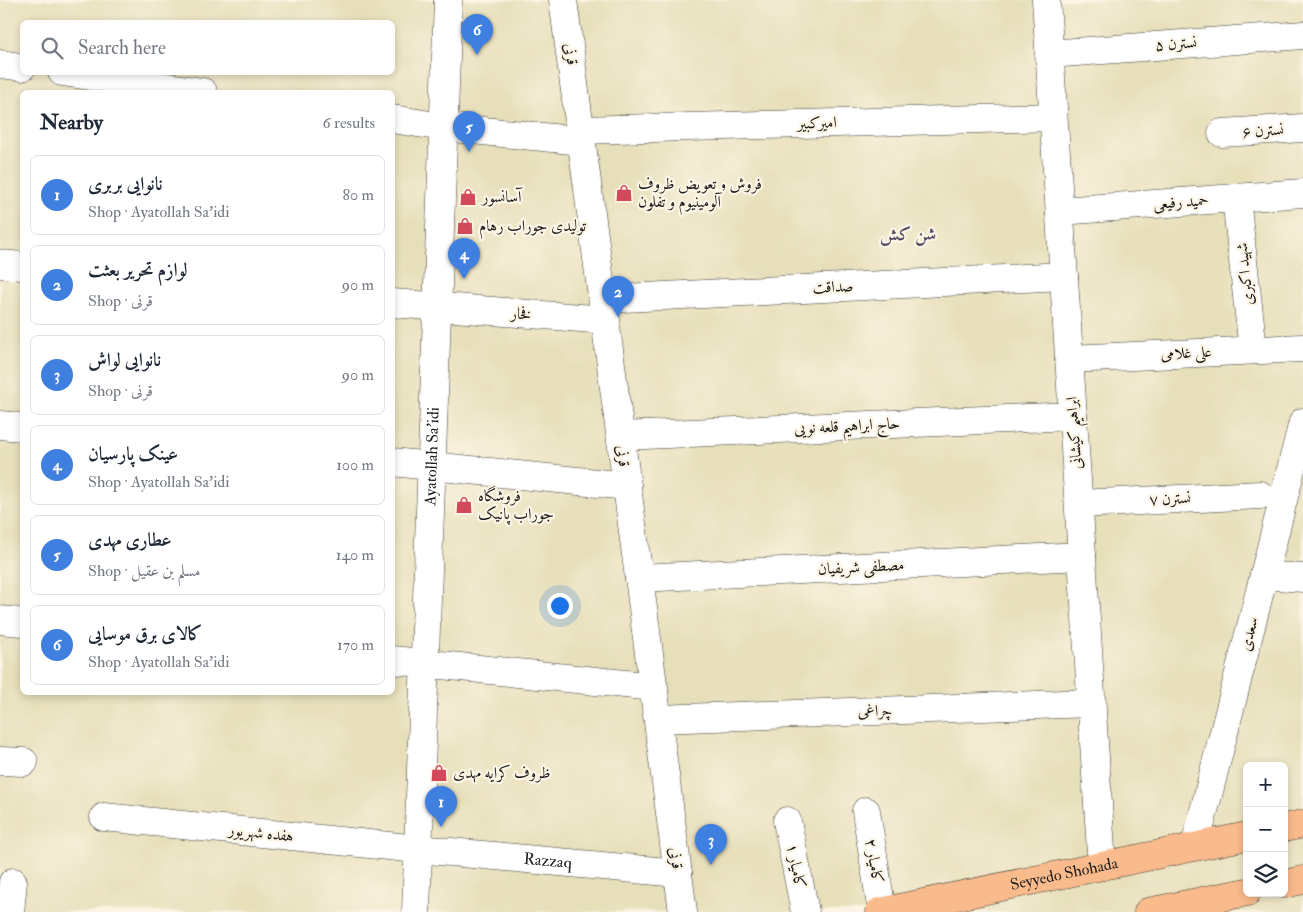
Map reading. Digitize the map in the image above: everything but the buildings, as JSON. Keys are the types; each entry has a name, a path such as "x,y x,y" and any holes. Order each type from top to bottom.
{"main road":[{"path":"1288,827 1303,824"},
{"name":"Seyyedo Shohada","path":"881,912 1243,837"},
{"path":"1288,883 1303,880"},
{"path":"1148,912 1181,908 1243,893"}],"street":[{"name":"Ayatollah Sa'idi","path":"416,912 448,0"},
{"name":"قرنی","path":"563,0 684,912"},
{"name":"ابراهیم کیشانی","path":"1046,0 1102,866"},
{"name":"نسترن ۵","path":"1049,54 1303,35"},
{"path":"0,64 20,67"},
{"path":"83,75 189,90"},
{"name":"امیرکبیر","path":"395,119 443,127 581,135 1054,117"},
{"name":"نسترن ۶","path":"1222,133 1303,128"},
{"name":"حمید رفیعی","path":"1060,211 1303,192"},
{"name":"شهید اکبری","path":"1236,198 1253,350"},
{"path":"0,264 20,266"},
{"name":"صداقت","path":"604,310 1064,276"},
{"name":"فخار","path":"395,303 437,308 604,310"},
{"name":"علی غلامی","path":"1069,359 1303,348"},
{"name":"حاج ابراهیم قلعه نویی","path":"621,436 1073,416"},
{"path":"0,425 20,427"},
{"name":"سعدی","path":"1195,846 1302,430"},
{"path":"395,462 627,486"},
{"name":"نسترن ۷","path":"1079,504 1260,495"},
{"name":"مصطفی شریفیان","path":"640,578 1082,556"},
{"path":"1264,575 1303,578"},
{"path":"0,620 20,622"},
{"path":"395,660 654,687"},
{"name":"چراغی","path":"658,719 1092,702"},
{"name":"کامیار ۲","path":"866,811 881,912"},
{"name":"هفده شهریور","path":"104,817 418,849"},
{"name":"کامیار ۱","path":"787,821 805,912"},
{"name":"Razzaq","path":"418,849 678,873"},
{"path":"10,912 13,882"}],"place":[{"name":"کالای برق موسایی","path":"477,55"},
{"name":"عطاری مهدی","path":"469,152"},
{"name":"فروش و تعویض ظروف آلومینیوم و تفلون","path":"624,193"},
{"name":"آسانسور","path":"468,197"},
{"name":"تولیدی جوراب رهام","path":"465,226"},
{"name":"عینک پارسیان","path":"464,279"},
{"name":"لوازم تحریر بعثت","path":"618,317"},
{"name":"فروشگاه جوراب پانیک","path":"464,505"},
{"name":"ظروف کرایه مهدی","path":"439,773"},
{"name":"نانوایی بربری","path":"441,827"},
{"name":"نانوایی لواش","path":"711,865"}],"district":[{"name":"شن کش","path":"908,234"}]}
